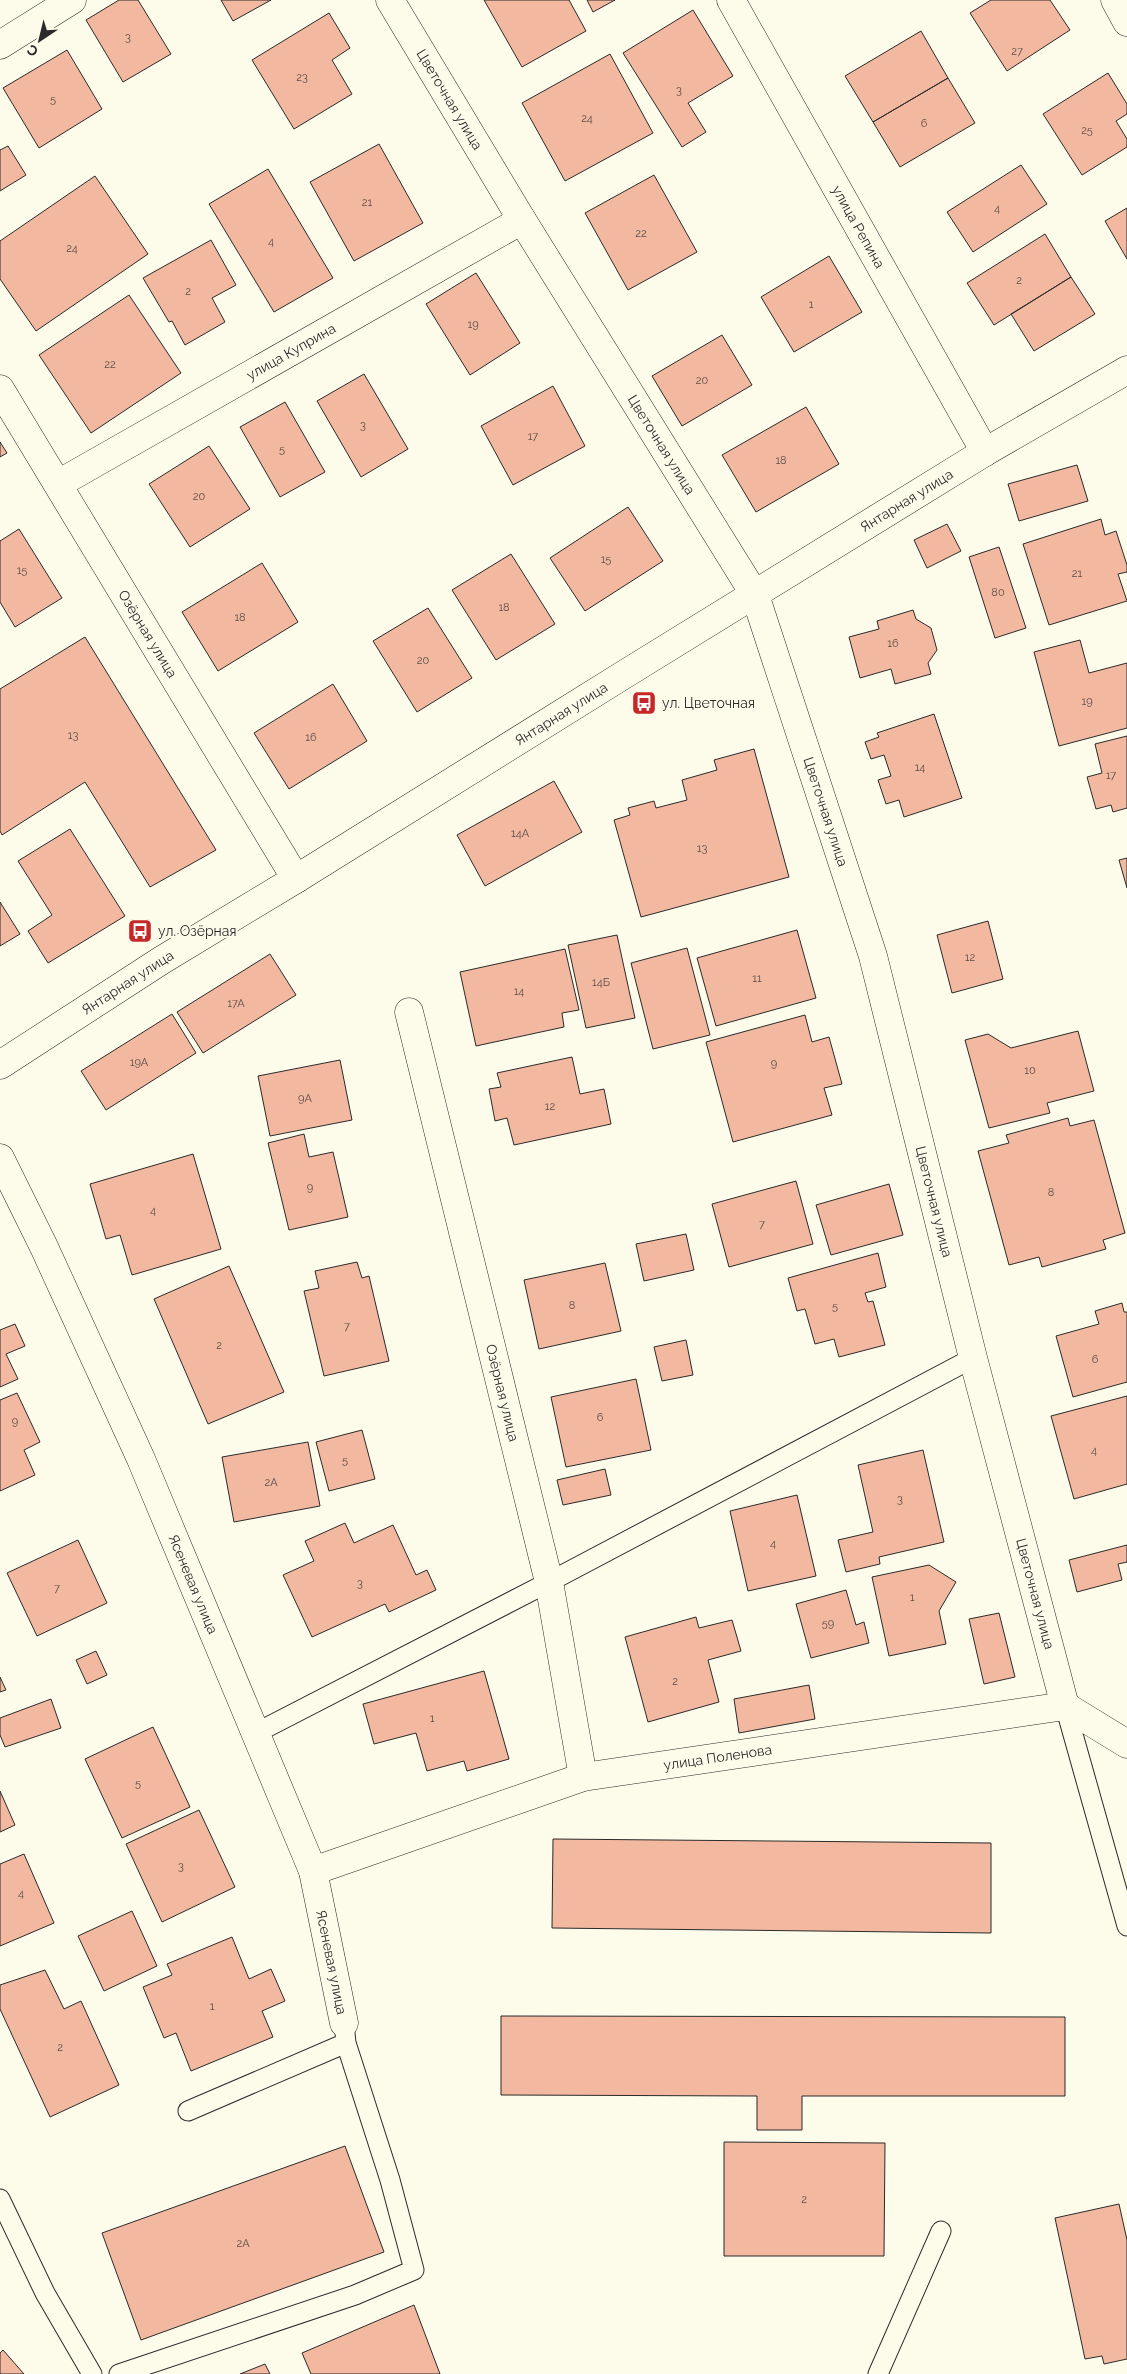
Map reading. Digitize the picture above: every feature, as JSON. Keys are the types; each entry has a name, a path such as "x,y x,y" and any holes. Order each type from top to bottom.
{"street":[{"path":"0,46 72,0"},
{"name":"Цветочная улица","path":"390,0 522,220 755,595 873,956 973,1358 1065,1706"},
{"name":"улица Репина","path":"730,0 985,452"},
{"path":"1115,0 1127,22"},
{"name":"улица Куприна","path":"58,484 522,220"},
{"name":"Янтарная улица","path":"0,1065 162,960 985,452 1127,370"},
{"name":"Озёрная улица","path":"0,389 296,879"},
{"name":"Озёрная улица","path":"409,1012 549,1582 583,1777"},
{"name":"Ясеневая улица","path":"0,1158 44,1247 141,1459 313,1871 345,2033"},
{"path":"1065,1706 1127,1744"},
{"name":"улица Поленова","path":"313,1871 583,1777 1065,1706"}],"lane":[{"path":"256,1732 549,1582 973,1358"},
{"path":"1065,1706 1127,1926"},
{"path":"119,2374 355,2295 414,2270 390,2180 345,2033 188,2111"},
{"path":"0,2198 45,2293 92,2374"},
{"path":"878,2374 941,2231"}],"building":[{"path":"119,0 138,0 171,54 123,82 86,20"},
{"path":"221,0 271,0 233,21"},
{"path":"484,0 569,0 586,31 522,67"},
{"path":"587,0 615,0 593,12"},
{"path":"991,0 1050,0 1070,30 1007,71 970,13"},
{"path":"693,10 733,76 688,103 706,132 682,147 623,53"},
{"path":"329,13 350,48 332,60 352,94 294,129 252,60"},
{"path":"921,31 948,78 873,122 845,76"},
{"path":"67,50 102,109 39,148 3,88"},
{"path":"610,54 653,133 565,181 522,103"},
{"path":"1108,73 1127,104 1127,114 1116,121 1127,139 1127,147 1082,175 1043,114"},
{"path":"948,78 975,123 900,167 873,122"},
{"path":"379,144 423,223 354,261 310,182"},
{"path":"8,146 26,175 0,191 0,150"},
{"path":"1021,165 1047,204 973,252 947,212"},
{"path":"268,169 333,278 274,312 209,204"},
{"path":"654,175 697,252 628,290 585,213"},
{"path":"95,176 148,254 36,331 0,279 0,241"},
{"path":"1127,208 1127,259 1105,221"},
{"path":"1045,234 1071,277 994,325 967,283"},
{"path":"211,240 236,285 212,298 225,322 185,345 172,321 169,322 143,278"},
{"path":"829,256 862,312 794,352 761,297"},
{"path":"476,273 520,343 470,375 426,304"},
{"path":"1071,277 1095,314 1034,351 1011,314"},
{"path":"129,295 181,373 91,433 39,355"},
{"path":"722,335 752,385 682,426 652,376"},
{"path":"364,374 408,449 361,477 317,401"},
{"path":"553,386 585,446 513,485 481,426"},
{"path":"285,402 325,472 280,497 240,427"},
{"path":"806,407 839,464 756,512 722,455"},
{"path":"0,442 7,453 0,457"},
{"path":"209,446 250,509 190,547 149,484"},
{"path":"1077,465 1088,501 1019,521 1008,484"},
{"path":"628,507 663,561 585,611 550,558"},
{"path":"1101,519 1105,535 1116,531 1127,565 1127,572 1118,574 1127,601 1049,625 1023,544"},
{"path":"947,524 961,551 927,568 914,540"},
{"path":"19,529 62,598 15,627 0,602 0,541"},
{"path":"999,547 1026,628 995,638 969,557"},
{"path":"511,554 555,624 496,660 452,590"},
{"path":"262,563 298,622 218,671 182,612"},
{"path":"428,608 472,678 417,712 373,641"},
{"path":"913,610 916,619 931,628 937,650 928,663 931,674 895,684 891,669 860,678 849,637 879,629 877,621"},
{"path":"85,637 216,850 150,887 85,782 2,835 0,831 0,689"},
{"path":"1080,640 1089,673 1127,663 1127,728 1059,746 1034,652"},
{"path":"333,684 367,741 289,789 254,733"},
{"path":"934,714 962,798 904,817 899,800 886,804 878,780 891,776 884,755 871,759 865,742 879,737 877,733"},
{"path":"1127,736 1127,808 1113,812 1111,805 1096,809 1087,777 1102,773 1095,744"},
{"path":"754,749 789,877 641,917 614,820 630,815 628,808 654,801 656,808 687,800 682,780 717,770 714,760"},
{"path":"554,781 582,832 485,886 457,835"},
{"path":"70,829 125,916 48,963 28,931 52,915 18,861"},
{"path":"1127,858 1127,888 1119,860"},
{"path":"0,902 20,934 0,946"},
{"path":"988,921 1003,979 952,993 937,935"},
{"path":"797,930 816,998 716,1026 697,958"},
{"path":"617,935 635,1018 586,1028 568,945"},
{"path":"687,948 710,1035 653,1049 631,963"},
{"path":"565,949 579,1010 562,1013 564,1027 476,1046 460,972"},
{"path":"270,954 296,995 203,1053 177,1012"},
{"path":"172,1014 196,1053 106,1110 81,1071"},
{"path":"805,1015 812,1042 829,1037 842,1084 824,1088 832,1115 733,1142 706,1042"},
{"path":"1078,1031 1094,1091 1047,1103 1050,1113 989,1128 965,1040 988,1034 1011,1048"},
{"path":"572,1057 580,1094 604,1089 611,1124 514,1145 507,1118 495,1121 489,1089 501,1087 497,1073"},
{"path":"340,1060 352,1120 270,1136 258,1076"},
{"path":"1068,1118 1070,1126 1094,1120 1125,1233 1103,1240 1106,1249 1042,1267 1039,1257 1009,1265 978,1151 1009,1143 1006,1135"},
{"path":"304,1134 309,1157 333,1152 348,1217 289,1230 268,1143"},
{"path":"193,1154 221,1249 132,1275 120,1235 106,1239 90,1184"},
{"path":"796,1181 813,1244 729,1267 712,1204"},
{"path":"889,1184 903,1235 831,1255 816,1205"},
{"path":"686,1234 694,1270 644,1281 636,1244"},
{"path":"878,1253 886,1287 865,1293 868,1302 873,1301 885,1345 839,1357 834,1339 815,1344 805,1309 797,1311 788,1278"},
{"path":"357,1262 362,1278 369,1276 389,1361 324,1376 304,1291 319,1288 315,1271"},
{"path":"605,1263 621,1331 539,1349 524,1280"},
{"path":"229,1266 284,1392 208,1424 154,1299"},
{"path":"1122,1303 1124,1312 1127,1312 1127,1382 1073,1397 1056,1336 1099,1324 1095,1311"},
{"path":"15,1324 25,1346 6,1354 18,1379 0,1387 0,1330"},
{"path":"686,1340 693,1375 662,1381 654,1347"},
{"path":"636,1379 651,1450 566,1467 551,1397"},
{"path":"17,1393 40,1442 24,1450 35,1475 0,1491 0,1400"},
{"path":"1127,1396 1127,1484 1074,1499 1051,1416"},
{"path":"362,1430 375,1479 329,1491 316,1442"},
{"path":"308,1442 320,1506 234,1522 222,1457"},
{"path":"923,1450 944,1542 879,1557 880,1564 846,1572 838,1540 873,1532 858,1465"},
{"path":"605,1469 611,1495 563,1505 557,1480"},
{"path":"797,1495 816,1576 748,1591 730,1511"},
{"path":"345,1523 354,1543 393,1525 416,1575 427,1570 436,1590 389,1612 385,1604 312,1637 283,1575 314,1561 305,1541"},
{"path":"78,1540 107,1603 37,1636 7,1573"},
{"path":"1127,1545 1127,1562 1118,1564 1122,1580 1077,1592 1069,1560"},
{"path":"929,1565 956,1582 939,1611 946,1644 889,1656 872,1577"},
{"path":"846,1590 856,1625 864,1622 869,1643 811,1658 796,1604"},
{"path":"999,1613 1015,1677 984,1684 969,1619"},
{"path":"696,1617 699,1628 732,1620 741,1651 708,1660 719,1702 648,1722 625,1637"},
{"path":"96,1651 107,1675 87,1684 76,1660"},
{"path":"484,1671 509,1759 467,1771 464,1761 427,1771 416,1733 374,1744 363,1704"},
{"path":"0,1677 6,1690 0,1692"},
{"path":"809,1685 815,1719 739,1733 734,1699"},
{"path":"51,1699 61,1728 5,1747 0,1735 0,1718"},
{"path":"153,1727 190,1807 122,1838 85,1759"},
{"path":"0,1791 15,1825 0,1832"},
{"path":"199,1810 235,1887 162,1922 126,1844"},
{"path":"553,1839 991,1843 991,1933 552,1928"},
{"path":"24,1854 54,1923 0,1946 0,1864"},
{"path":"132,1911 157,1966 104,1991 78,1936"},
{"path":"232,1937 249,1979 271,1969 285,2001 262,2011 273,2037 191,2071 176,2033 164,2038 143,1987 172,1975 167,1964"},
{"path":"45,1970 64,2009 81,2001 119,2085 50,2117 0,2009 0,1985"},
{"path":"501,2016 1065,2017 1065,2096 802,2096 802,2130 757,2130 757,2096 501,2095"},
{"path":"724,2142 885,2143 884,2256 724,2256"},
{"path":"345,2146 384,2252 141,2340 102,2233"},
{"path":"1119,2204 1127,2240 1127,2359 1104,2364 1102,2356 1085,2359 1055,2218"},
{"path":"414,2305 440,2374 311,2374 302,2353"},
{"path":"3,2350 24,2374 0,2374 0,2353"},
{"path":"265,2364 270,2374 240,2374"}],"place":[{"name":"ул. Цветочная","path":"644,703"},
{"name":"ул. Озёрная","path":"140,931"}]}
